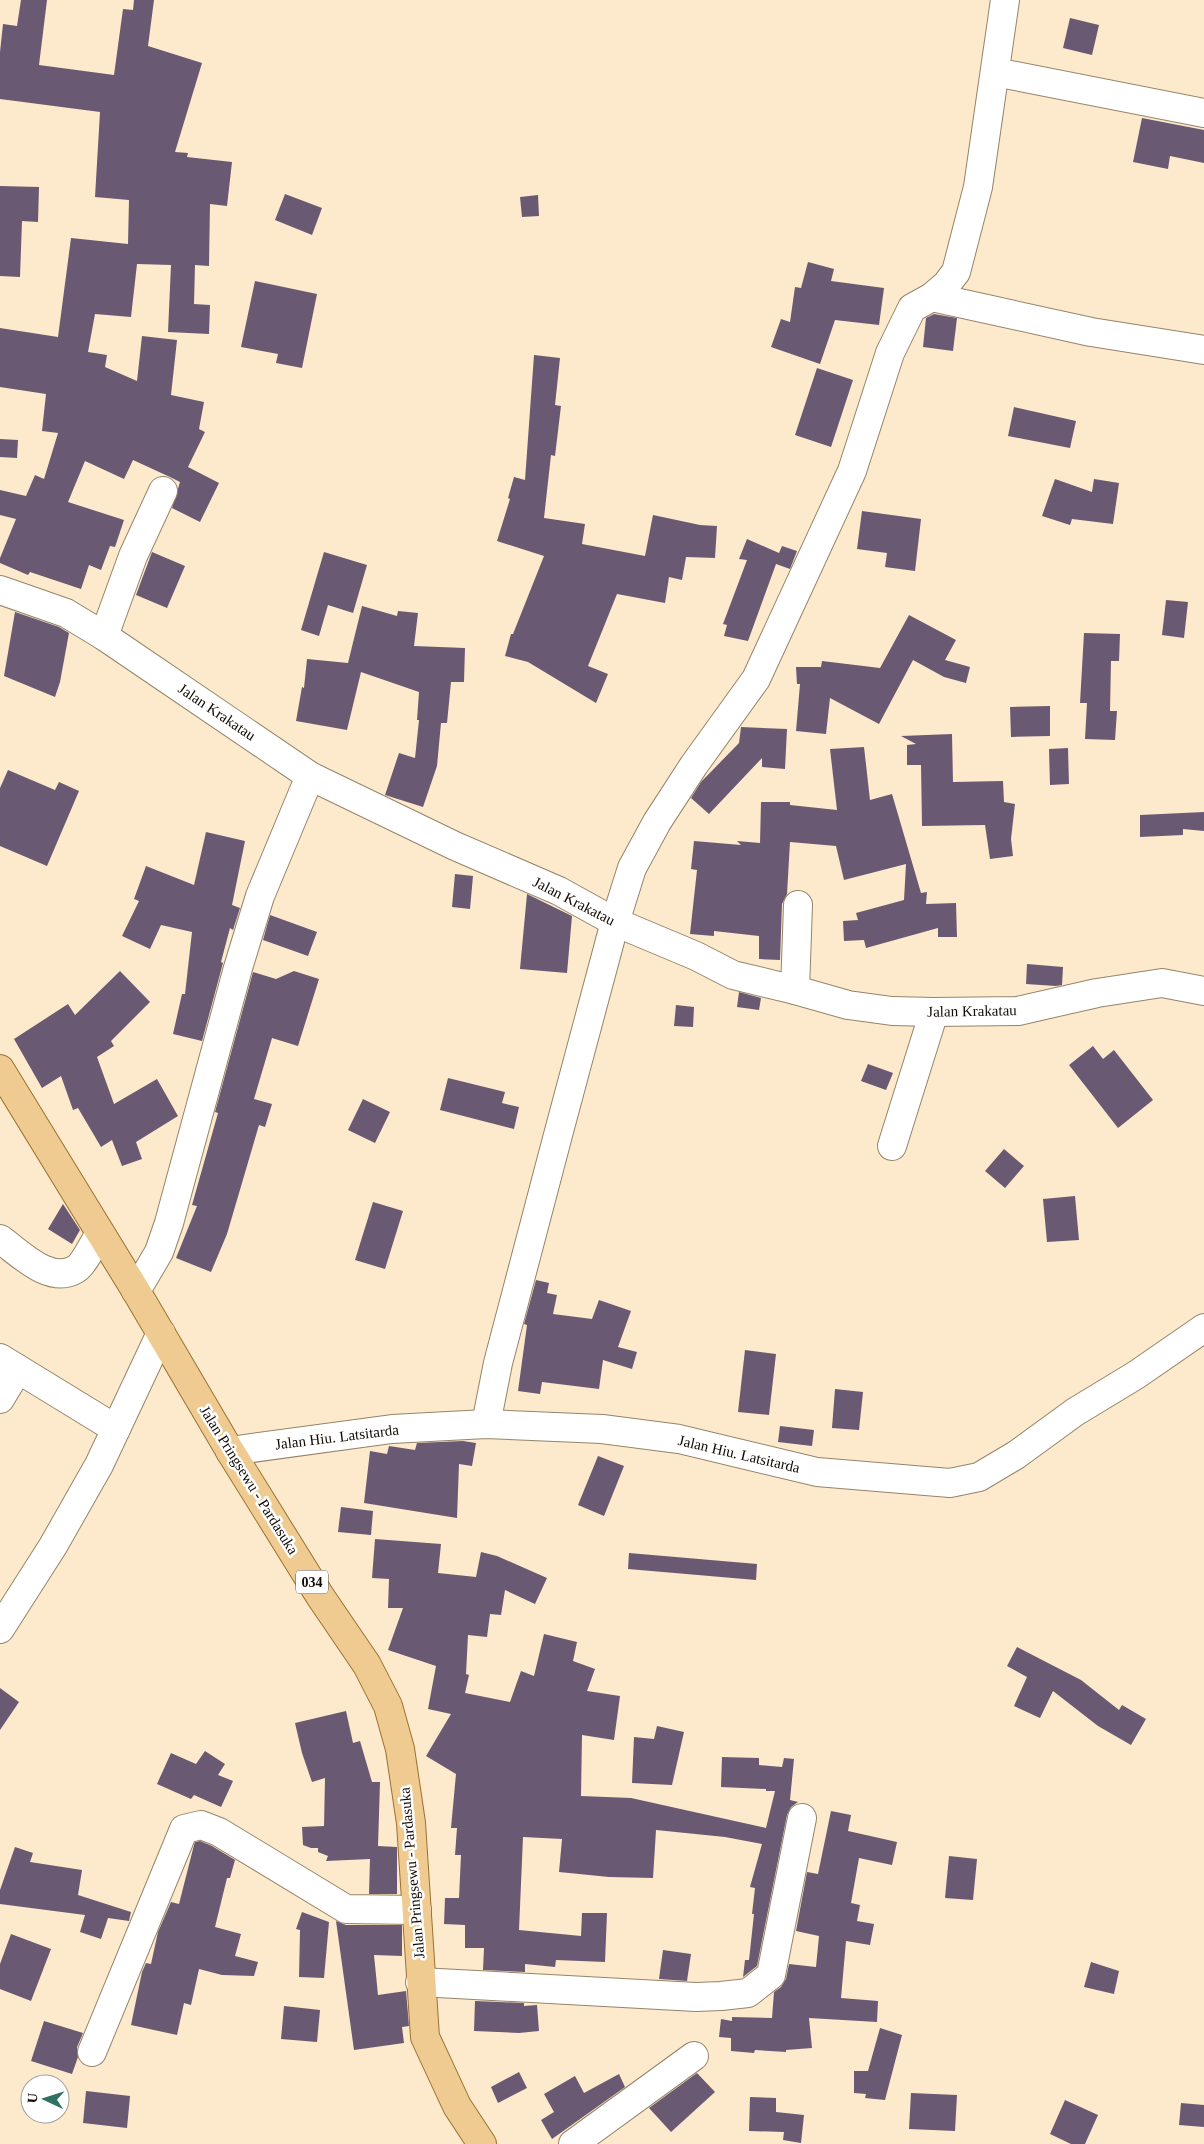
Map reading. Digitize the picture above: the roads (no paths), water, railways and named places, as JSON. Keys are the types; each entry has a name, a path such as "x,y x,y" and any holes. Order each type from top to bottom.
{"main road":[{"name":"Jalan Pringsewu - Pardasuka","path":"0,1069 136,1291 230,1451 320,1596 367,1666 388,1706 400,1749 412,1823 418,1910 420,1982 425,2036 457,2106 482,2144"}],"street":[{"path":"486,1424 498,1362 615,922 632,868 657,822 694,765 756,679 852,471 890,353 912,308 932,297 946,285 956,272 978,187 1005,0"},
{"path":"995,72 1204,113"},
{"path":"932,297 1091,332 1204,350"},
{"path":"104,636 133,556 163,491"},
{"name":"Jalan Krakatau","path":"0,590 66,613 104,636 310,776 455,846 559,890 615,922 696,956 733,975 848,1005 892,1011 1018,1011 1097,993 1162,982 1204,991"},
{"path":"136,1291 159,1252 169,1223 238,968 260,896 310,776"},
{"path":"795,990 798,905"},
{"path":"892,1146 934,1012"},
{"path":"0,1240 45,1271 61,1274 78,1268 100,1232"},
{"name":"Jalan Hiu. Latsitarda","path":"230,1451 392,1429 486,1424 602,1429 679,1438 818,1472 950,1483 979,1477 1016,1455 1075,1412 1136,1375 1204,1328"},
{"path":"0,1629 53,1546 99,1465 161,1333"},
{"path":"0,1399 9,1364 116,1429"},
{"path":"420,1982 696,1997 748,1993 771,1975 802,1818"},
{"path":"92,2052 184,1829 201,1825 220,1832 346,1908 418,1910"},
{"path":"573,2144 694,2056"}]}
